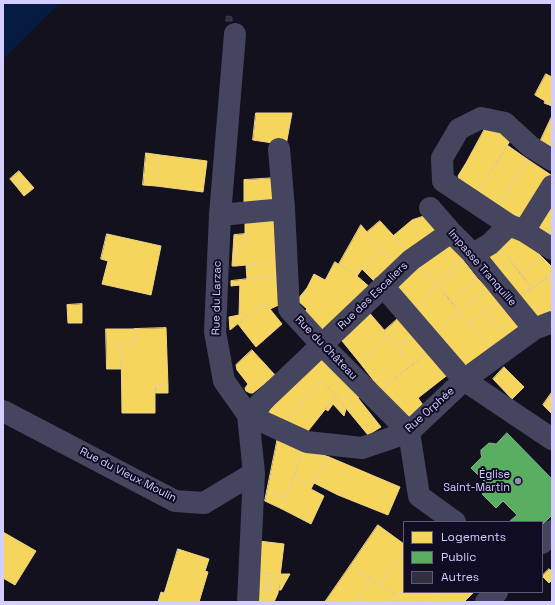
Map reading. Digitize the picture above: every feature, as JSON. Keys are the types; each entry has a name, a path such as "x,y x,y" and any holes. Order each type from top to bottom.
{"street":[{"name":"Rue du Larzac","path":"235,34 220,215 214,332 224,382 248,415"},
{"path":"552,160 531,147 506,123 481,118 459,128 442,158 443,181 516,228 552,249"},
{"name":"Rue du Château","path":"279,148 284,209 288,309 409,432"},
{"path":"473,254 516,228 552,186"},
{"name":"Impasse Tranquille","path":"430,208 451,232 543,325"},
{"path":"220,215 284,209"},
{"name":"Rue des Escaliers","path":"248,415 411,260 451,232"},
{"path":"383,286 464,380 552,439"},
{"name":"Rue Orphée","path":"248,415 307,442 362,448 409,432 464,380 543,325"},
{"name":"Rue du Vieux Moulin","path":"3,411 175,501 204,503 254,473"},
{"path":"248,415 254,473 248,602"},
{"path":"409,432 419,496 454,521"},
{"path":"543,542 552,531"},
{"path":"486,602 496,593"}],"water":[{"path":"3,3 60,3 3,59"}],"building: Logements":[{"path":"546,74 552,77 552,106 544,103 545,101 535,95"},
{"path":"256,113 292,113 286,145 253,140"},
{"path":"552,116 552,151 539,144"},
{"path":"487,125 513,136 476,196 460,182 458,176"},
{"path":"507,145 527,159 497,210 476,196"},
{"path":"146,153 160,155 156,186 143,185"},
{"path":"160,155 207,161 203,192 156,186"},
{"path":"527,159 551,175 522,224 497,210"},
{"path":"19,171 26,179 16,186 10,179"},
{"path":"276,178 278,206 244,209 244,180"},
{"path":"26,179 34,188 24,196 16,186"},
{"path":"552,194 552,227 545,239 532,230"},
{"path":"428,215 444,232 409,256 393,236 412,220"},
{"path":"278,216 281,261 236,266 235,248 245,247 245,218"},
{"path":"380,221 409,256 397,266 366,233"},
{"path":"361,225 367,232 366,233 382,250 362,269 357,276 339,264"},
{"path":"552,227 552,243 545,239"},
{"path":"107,234 161,246 151,295 102,284 108,261 101,259"},
{"path":"245,234 245,247 235,248 236,266 232,266 234,235"},
{"path":"517,234 524,238 541,256 521,275 500,247"},
{"path":"450,240 465,258 437,285 417,264"},
{"path":"500,247 532,288 515,299 485,257"},
{"path":"382,250 397,266 377,284 362,269"},
{"path":"541,256 552,267 552,273 532,288 521,275"},
{"path":"463,260 478,279 451,301 437,285"},
{"path":"281,261 283,274 247,279 246,265"},
{"path":"335,262 357,276 372,289 324,339 301,316 307,309 297,300 307,288 314,274 325,280"},
{"path":"417,264 437,285 413,309 392,287"},
{"path":"552,273 552,287 545,279"},
{"path":"283,274 285,302 268,310 265,305 260,306 230,330 229,317 239,315 240,280"},
{"path":"478,279 488,288 459,312 451,301"},
{"path":"545,279 552,287 552,316 536,323 515,299"},
{"path":"240,280 240,285 231,286 231,281"},
{"path":"437,285 459,312 434,332 413,309"},
{"path":"488,288 502,298 468,324 459,312"},
{"path":"502,298 526,325 509,337 485,311"},
{"path":"82,304 82,323 68,323 67,305"},
{"path":"265,305 282,324 256,347 238,324 260,306"},
{"path":"367,310 385,331 383,332 387,336 360,363 338,336"},
{"path":"485,311 509,337 494,348 483,340 468,324"},
{"path":"459,312 483,340 494,348 465,369 434,332"},
{"path":"402,315 417,332 398,348 383,332"},
{"path":"166,328 168,386 155,386 155,413 122,413 121,342 135,341 134,329"},
{"path":"106,329 134,329 135,341 121,342 122,369 107,369"},
{"path":"417,332 431,349 411,365 398,348"},
{"path":"387,336 411,365 381,390 360,363"},
{"path":"431,349 450,373 418,398 423,405 405,420 381,390"},
{"path":"252,350 275,375 253,393 250,393 246,391 245,388 248,384 237,370 236,365"},
{"path":"322,350 359,388 340,401 321,380 285,423 268,413 304,365"},
{"path":"504,367 524,387 512,399 493,379"},
{"path":"321,380 336,396 304,436 285,423"},
{"path":"155,386 168,386 168,393 156,393"},
{"path":"359,388 362,395 358,398 381,427 368,435 340,401"},
{"path":"552,392 552,414 543,405"},
{"path":"336,396 346,409 344,416 333,404 328,411 325,409"},
{"path":"278,437 304,448 286,497 267,491"},
{"path":"304,448 329,457 313,485 293,477"},
{"path":"329,457 400,487 388,515 338,495 314,483"},
{"path":"293,477 313,485 311,489 324,496 311,524 282,509"},
{"path":"267,491 286,497 282,509 265,501"},
{"path":"378,525 403,543 403,551 380,585 350,566"},
{"path":"3,532 36,551 15,585 3,578"},
{"path":"259,541 284,544 278,593 274,602 255,602 256,589 271,590 272,574 257,573"},
{"path":"178,549 209,559 205,571 208,572 199,602 158,602 161,592 164,593"},
{"path":"403,551 403,590 398,597 380,585"},
{"path":"350,566 371,579 356,602 325,602"},
{"path":"549,569 552,571 552,580 549,583 543,575"},
{"path":"257,573 267,574 267,590 256,589"},
{"path":"267,574 272,574 271,590 267,590"},
{"path":"280,574 290,574 281,590 279,590"},
{"path":"371,579 397,596 393,602 356,602"},
{"path":"403,590 403,593 435,593 429,602 406,602 398,597"},
{"path":"435,593 473,593 464,602 429,602"},
{"path":"397,596 398,597 406,602 393,602"}],"building: Public":[{"name":"Église Saint-Martin","path":"507,433 552,479 552,515 543,524 543,521 510,521 517,515 503,501 496,508 482,494 486,490 484,488 486,483 471,468 482,457 481,450 489,443 496,444"}],"building: Autres":[{"path":"227,16 232,17 232,21 226,21"}],"place":[{"name":"Église Saint-Martin","path":"518,481"}]}
